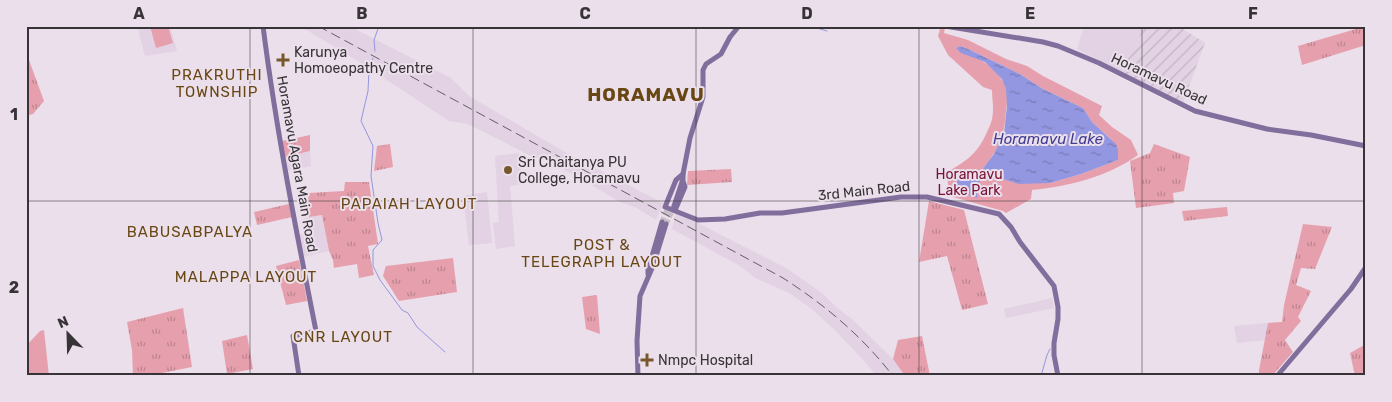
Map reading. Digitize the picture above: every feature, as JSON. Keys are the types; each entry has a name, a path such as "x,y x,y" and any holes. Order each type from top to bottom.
{"street":[{"name":"Horamavu Agara Main Road","path":"264,26 283,159 316,331 293,336 299,376"},
{"path":"681,177 676,180 665,207 672,209 685,187 681,177 690,138 703,98 703,70 706,64 721,54 730,37 730,33 737,26"},
{"name":"Horamavu Road","path":"945,26 1058,46 1100,63 1195,111 1272,130 1311,135 1366,146"},
{"name":"3rd Main Road","path":"672,209 698,220 760,213 782,213 901,197 927,196 999,214 1011,227 1020,242 1054,286 1058,313 1054,355 1058,376"},
{"path":"638,376 636,341 638,308 642,289 647,279 648,270 664,223"},
{"path":"1277,376 1350,290 1366,267"}],"shaded area":[{"path":"137,26 170,26 177,51 145,56"},
{"path":"300,26 349,26 451,78 469,96 570,155 663,203 656,220 637,208 618,201 547,161 529,155 468,124 449,121 364,65"},
{"path":"1084,26 1145,26 1121,71 1077,49"},
{"path":"1145,26 1178,26 1205,43 1183,103 1121,71"},
{"path":"310,151 311,166 287,171 285,157"},
{"path":"519,153 523,184 510,186 515,246 496,249 493,223 499,222 495,156"},
{"path":"487,192 492,243 469,245 463,196"},
{"path":"676,212 786,268 822,293 893,359 905,376 877,376 834,329 808,306 789,293 755,278 740,266 672,229"},
{"path":"322,215 329,251 303,257 299,235 308,233 304,218"},
{"path":"1052,298 1054,308 1006,318 1004,309"},
{"path":"1268,323 1266,340 1237,343 1234,326"}],"green space":[{"path":"150,26 168,26 173,43 156,48"},
{"name":"Horamavu Lake Park","path":"941,26 945,27 944,33 968,40 1006,59 1027,66 1102,106 1099,115 1131,140 1138,155 1101,175 1074,183 1032,190 1031,199 1006,213 953,197 948,185 947,172 971,156 984,139 992,118 992,90 983,87 948,55 938,36","holes":["960,46 1083,108 1092,122 1112,140 1118,160 1050,183 984,167 994,153 1002,135 1007,93 1003,81 990,66 956,48"]},
{"path":"1366,26 1366,45 1302,65 1298,46"},
{"path":"26,52 44,101 33,114 26,116"},
{"path":"310,135 310,151 285,157 282,141"},
{"path":"390,144 393,167 374,171 377,146"},
{"path":"1154,144 1190,157 1184,191 1173,193 1174,203 1136,208 1130,161 1150,153"},
{"path":"731,169 732,182 687,185 688,171"},
{"path":"345,182 369,182 378,244 368,246 374,275 359,278 357,264 334,268 322,215 309,217 308,193 344,191"},
{"path":"929,201 964,210 988,304 962,310 947,256 919,262"},
{"path":"289,204 292,217 257,225 254,212"},
{"path":"1227,207 1228,216 1184,221 1182,211"},
{"path":"1303,224 1332,227 1315,269 1301,268 1296,285 1311,291 1298,317 1301,321 1285,340 1293,352 1272,376 1259,376 1268,323 1282,322 1284,305"},
{"path":"453,258 457,292 399,301 383,276 386,266"},
{"path":"299,260 307,301 286,305 276,266"},
{"path":"597,295 600,334 586,329 582,297"},
{"path":"183,308 192,367 147,376 133,376 132,350 127,322"},
{"path":"44,330 49,376 26,376 26,346 40,331"},
{"path":"247,335 253,369 227,374 222,341"},
{"path":"922,336 930,376 905,376 893,359 898,340"},
{"path":"1366,344 1366,376 1355,376 1350,353"}],"water":[{"name":"Horamavu Lake","path":"960,46 1020,74 1043,89 1083,108 1092,122 1116,144 1118,160 1050,183 1019,184 990,175 983,170 994,154 1004,133 1007,106 1006,89 1002,79 985,62 961,53 956,48"},
{"path":"970,171 980,181 977,198 960,192 957,185 960,177"}],"waterway":[{"path":"375,51 374,40 379,26"},
{"path":"810,26 827,31"},
{"path":"373,58 369,70 368,91 361,121 373,146 371,176 382,240 373,250 373,266 380,280 402,310 408,313 417,327 445,352"},
{"path":"1041,376 1050,349"}],"tunnel":[{"path":"662,222 668,207"},
{"path":"666,224 673,209"}],"railway":[{"path":"318,26 783,278 814,299 842,322 869,348 893,376"}],"place":[{"name":"Karunya Homoeopathy Centre","path":"283,60"},
{"name":"Sri Chaitanya PU College, Horamavu","path":"508,170"},
{"name":"Nmpc Hospital","path":"647,360"}],"district":[{"name":"PRAKRUTHI TOWNSHIP","path":"217,84"},
{"name":"HORAMAVU","path":"646,94"},
{"name":"PAPAIAH LAYOUT","path":"409,204"},
{"name":"BABUSABPALYA","path":"190,232"},
{"name":"POST & TELEGRAPH LAYOUT","path":"602,254"},
{"name":"MALAPPA LAYOUT","path":"246,277"},
{"name":"CNR LAYOUT","path":"343,337"}]}
